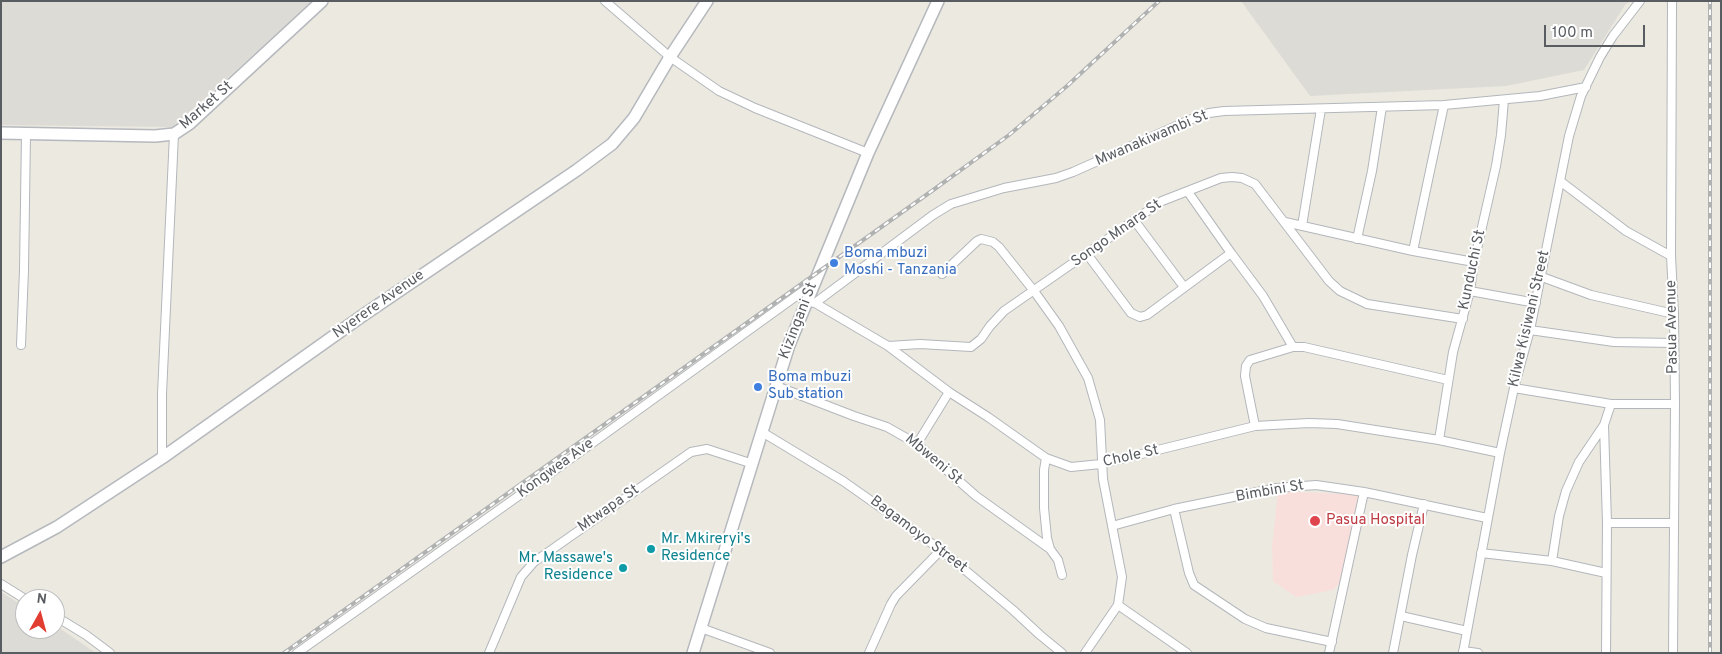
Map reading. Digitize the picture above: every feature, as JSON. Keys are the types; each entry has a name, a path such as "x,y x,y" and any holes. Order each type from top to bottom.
{"street":[{"name":"Market St","path":"1,133 155,136 174,134 189,124 322,1"},
{"path":"605,1 670,57 719,91 755,108 868,153"},
{"name":"Nyerere Avenue","path":"1,557 57,527 162,458 354,322 577,170 612,144 634,118 670,57 707,1"},
{"name":"Kizingani St","path":"693,653 789,345 810,302 813,284 868,153 938,1"},
{"name":"Kilwa Kisiwani Street","path":"1463,652 1500,453 1542,277 1571,128 1581,96 1609,43 1640,1"},
{"name":"Pasua Avenue","path":"1672,1 1671,256 1675,404 1673,653"},
{"name":"Mwanakiwambi St","path":"810,302 951,204 1004,188 1056,178 1209,113 1224,111 1444,106 1540,96 1586,87"},
{"name":"Kunduchi St","path":"1439,440 1453,352 1470,291 1474,262 1496,166 1504,100"},
{"path":"1413,251 1444,106"},
{"path":"1357,239 1372,171 1382,107"},
{"path":"1302,226 1321,109"},
{"path":"21,345 26,134"},
{"path":"162,458 162,394 174,134"},
{"name":"Songo Mnara St","path":"888,346 920,344 971,347 977,344 1004,311 1162,201 1221,178 1232,177 1248,180 1255,184 1329,281 1340,291 1367,304 1463,319"},
{"path":"1560,181 1626,231 1671,256"},
{"path":"1188,192 1263,296 1294,347"},
{"path":"1134,220 1184,287"},
{"path":"1285,222 1413,251 1474,262"},
{"path":"942,274 976,241 987,240 999,247 1059,326 1088,378 1100,420 1101,464 1122,577 1118,605 1085,653"},
{"path":"1087,254 1131,312 1140,317 1147,315 1231,253"},
{"path":"1542,277 1597,296 1674,314"},
{"name":"Kongwea Ave","path":"297,653 813,284"},
{"path":"1470,291 1536,303"},
{"name":"Chole St","path":"810,302 888,346 949,392 1046,458 1071,467 1101,464 1255,426 1309,422 1337,424 1439,440 1500,453"},
{"path":"1530,330 1614,342 1674,343"},
{"path":"1255,426 1245,376 1246,366 1250,360 1294,347 1304,347 1448,380"},
{"name":"Mbweni St","path":"776,386 887,427 916,444 976,496 1050,549 1058,560 1062,575"},
{"path":"1514,388 1611,404 1675,404"},
{"path":"916,444 949,392"},
{"path":"1552,561 1559,516 1566,491 1579,462 1604,425 1611,404"},
{"path":"1604,425 1607,523 1606,653"},
{"name":"Bagamoyo Street","path":"762,432 843,481 941,550 1013,610 1058,652"},
{"name":"Mtwapa St","path":"489,653 521,577 534,562 691,452 707,449 753,464"},
{"path":"1046,458 1044,470 1044,508 1050,549"},
{"name":"Bimbini St","path":"1112,526 1174,509 1287,487 1316,485 1364,492 1487,518"},
{"path":"1329,653 1364,492"},
{"path":"1393,653 1424,504"},
{"path":"1174,509 1189,573 1194,585 1245,619 1266,628 1332,642"},
{"path":"1607,523 1673,523"},
{"path":"870,653 896,596 941,550"},
{"path":"1481,553 1552,561 1606,573"},
{"path":"1,584 15,593"},
{"path":"1118,605 1187,653"},
{"path":"1401,616 1467,631"},
{"path":"65,622 110,653"},
{"path":"701,628 770,653"},
{"path":"1463,652 1478,653"}],"shaded area":[{"path":"1,1 313,1 173,127 1,125"},
{"path":"1241,1 1631,1 1625,5 1584,70 1506,86 1310,96"},
{"name":"Pasua Hospital","path":"1278,491 1361,495 1343,579 1333,590 1296,597 1273,581 1272,547"},
{"path":"1,592 15,601 15,639 65,639 65,632 96,653 1,653"}],"railway":[{"path":"284,653 1009,135 1067,86 1159,1"},
{"path":"1710,1 1710,653"}],"place":[{"name":"Boma mbuzi Moshi - Tanzania","path":"834,263"},
{"name":"Boma mbuzi Sub station","path":"758,387"},
{"name":"Pasua Hospital","path":"1315,521"},
{"name":"Mr. Mkireryi's Residence","path":"651,549"},
{"name":"Mr. Massawe's Residence","path":"623,568"}]}
